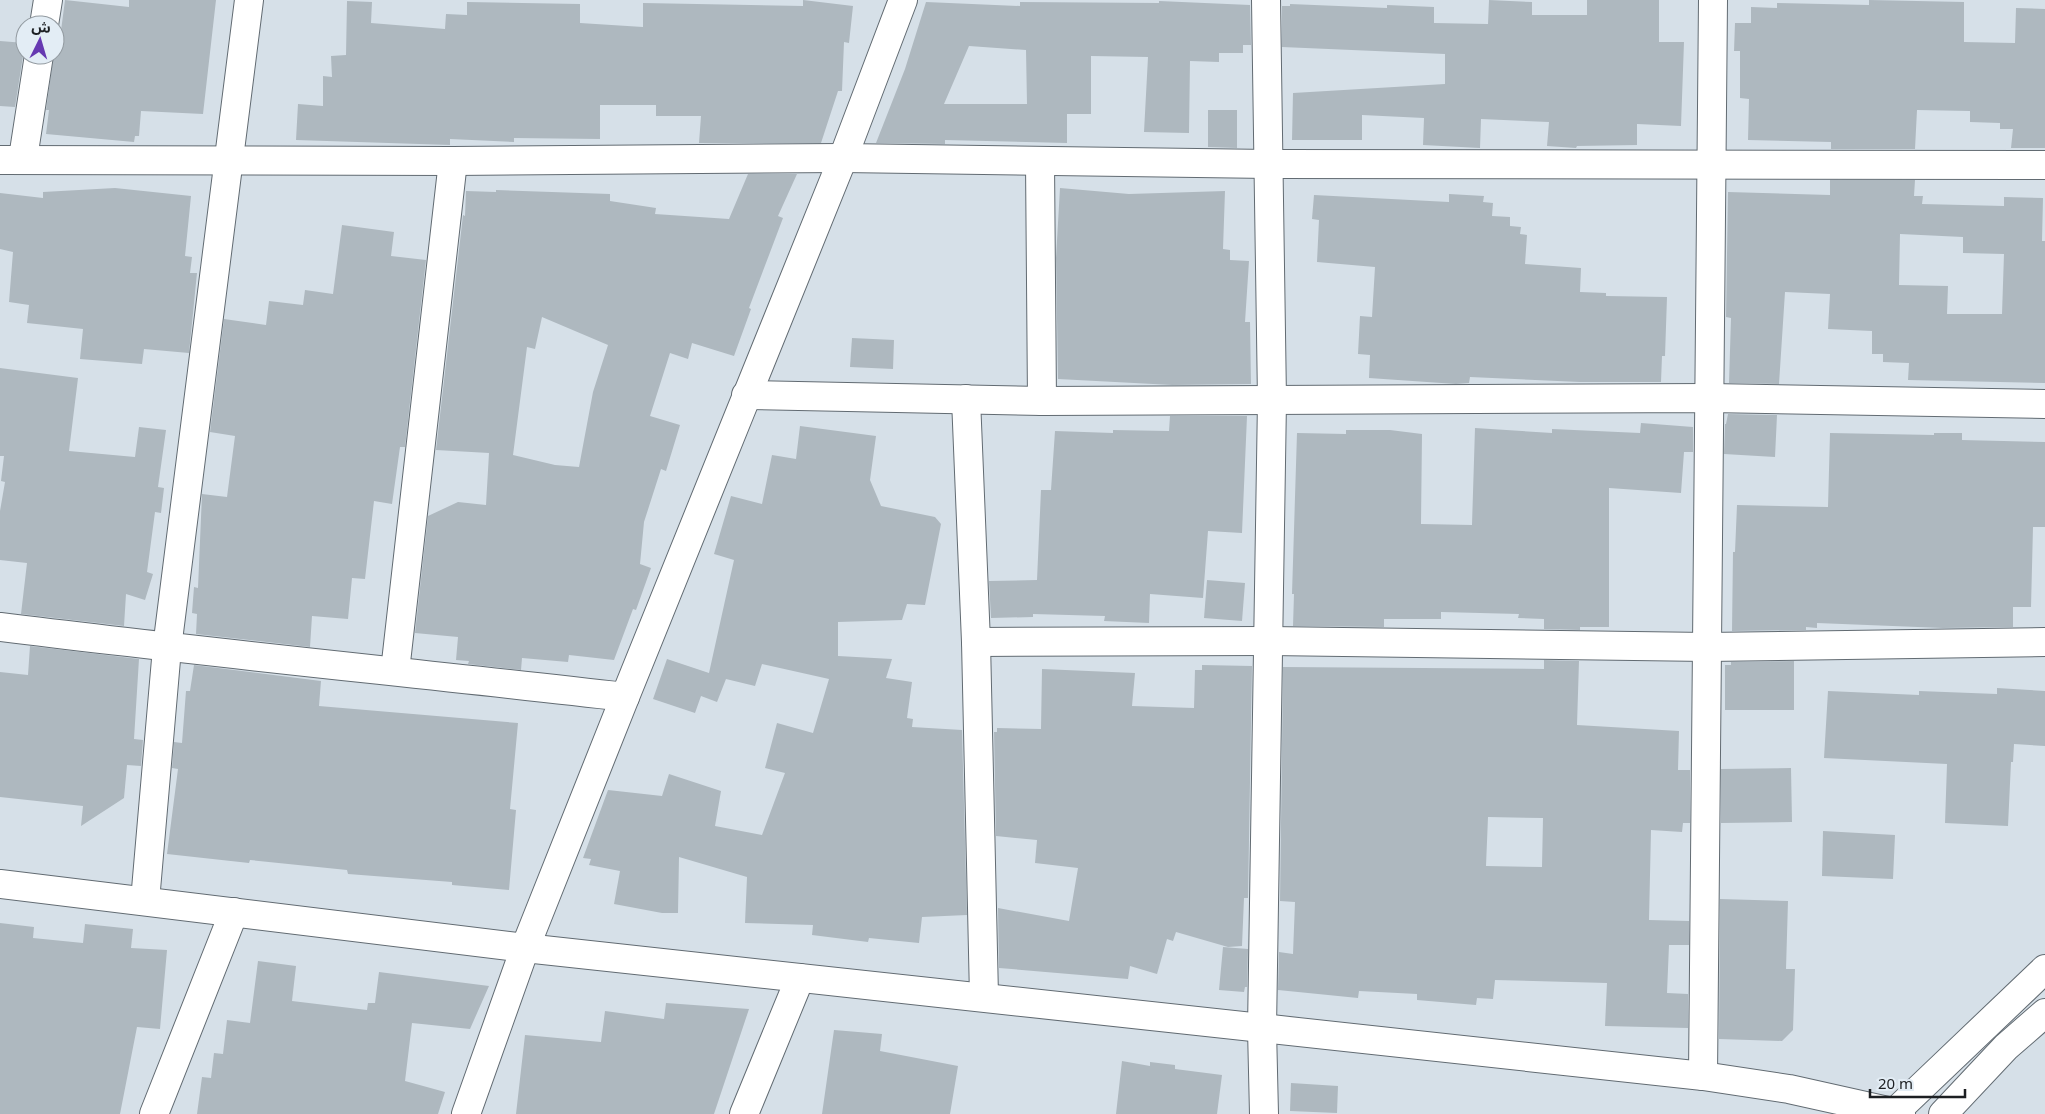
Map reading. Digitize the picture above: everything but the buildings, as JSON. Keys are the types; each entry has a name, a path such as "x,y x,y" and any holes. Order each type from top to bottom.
{"street":[{"path":"46,15 48,0"},
{"path":"145,901 167,648 249,0"},
{"path":"466,1114 526,948 746,395 843,158 903,0"},
{"path":"1264,1114 1262,1028 1272,400 1266,0"},
{"path":"1704,1076 1713,0"},
{"path":"36,65 12,159 453,161 843,158 1269,164 2045,165"},
{"path":"395,671 453,161"},
{"path":"1040,162 1042,401"},
{"path":"746,395 1042,401 1710,398 2045,404"},
{"path":"966,399 976,642 984,996"},
{"path":"0,627 167,648 625,697"},
{"path":"976,642 1267,641 1707,647 2045,642"},
{"path":"0,884 526,948 984,996 1704,1076 1789,1090 1897,1113 2045,969"},
{"path":"154,1114 234,912"},
{"path":"744,1114 800,978"},
{"path":"1942,1114 2006,1047 2045,1013"}]}
